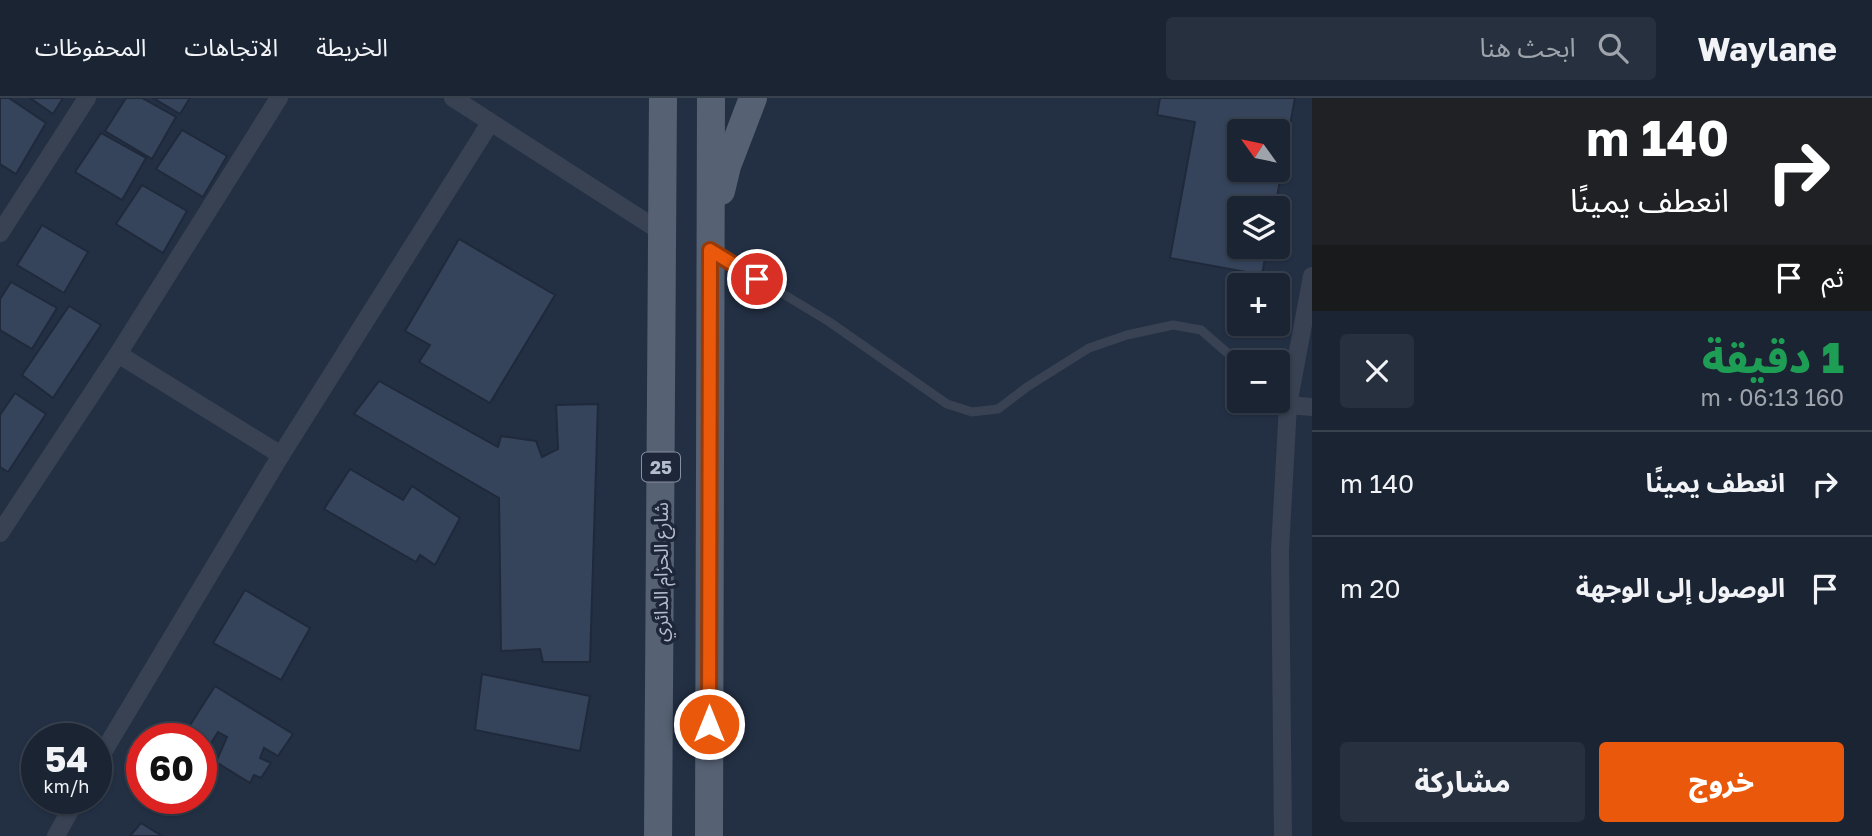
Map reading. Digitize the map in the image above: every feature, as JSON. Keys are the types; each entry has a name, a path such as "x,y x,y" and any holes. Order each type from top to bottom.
{"main road":[{"name":"شارع الحزام الدائري","path":"658,836 663,98"},
{"path":"709,836 711,98"},
{"path":"710,243 727,166 753,98"}],"street":[{"path":"0,233 87,98"},
{"path":"0,533 118,354 279,98"},
{"path":"461,100 490,124 663,233"},
{"path":"112,737 281,455 490,124"},
{"path":"1290,370 1312,276"},
{"path":"118,354 281,455"},
{"path":"1290,402 1312,408"},
{"path":"1283,413 1280,550 1283,836"},
{"path":"56,836 68,814"}],"lane":[{"path":"710,243 947,404 972,412 998,409 1027,387 1089,348 1127,335 1173,325 1201,330 1227,353"}],"building":[{"path":"0,98 9,98 46,123 16,174 0,164"},
{"path":"30,98 63,98 53,114"},
{"path":"126,98 142,98 176,117 152,159 105,131"},
{"path":"153,98 190,98 180,114"},
{"path":"1160,98 1295,98 1290,126 1290,119 1227,119 1227,182 1280,182 1277,196 1227,196 1227,259 1265,259 1262,273 1170,258 1195,122 1157,115"},
{"path":"182,130 227,156 203,197 156,169"},
{"path":"101,133 146,158 122,200 75,172"},
{"path":"142,185 187,211 163,253 116,224"},
{"path":"42,225 88,252 64,293 17,265"},
{"path":"459,239 555,295 490,403 419,362 430,345 405,331"},
{"path":"11,282 57,308 32,349 0,330 0,299"},
{"path":"69,306 101,325 53,398 22,375"},
{"path":"379,381 498,447 501,436 536,441 542,457 558,449 556,405 598,404 590,662 543,662 540,649 501,651 499,498 354,414"},
{"path":"15,393 46,414 8,472 0,467 0,415"},
{"path":"350,469 403,500 412,486 460,518 435,565 420,555 416,562 324,509"},
{"path":"245,590 310,628 281,680 213,643"},
{"path":"482,674 590,696 580,751 475,730"},
{"path":"215,686 293,734 278,756 264,748 260,758 271,763 261,778 254,775 250,783 217,763 227,737 217,734 217,723 191,723"},
{"path":"141,823 162,836 130,836"}],"route":[{"path":"709,724 710,250 757,279"}]}
